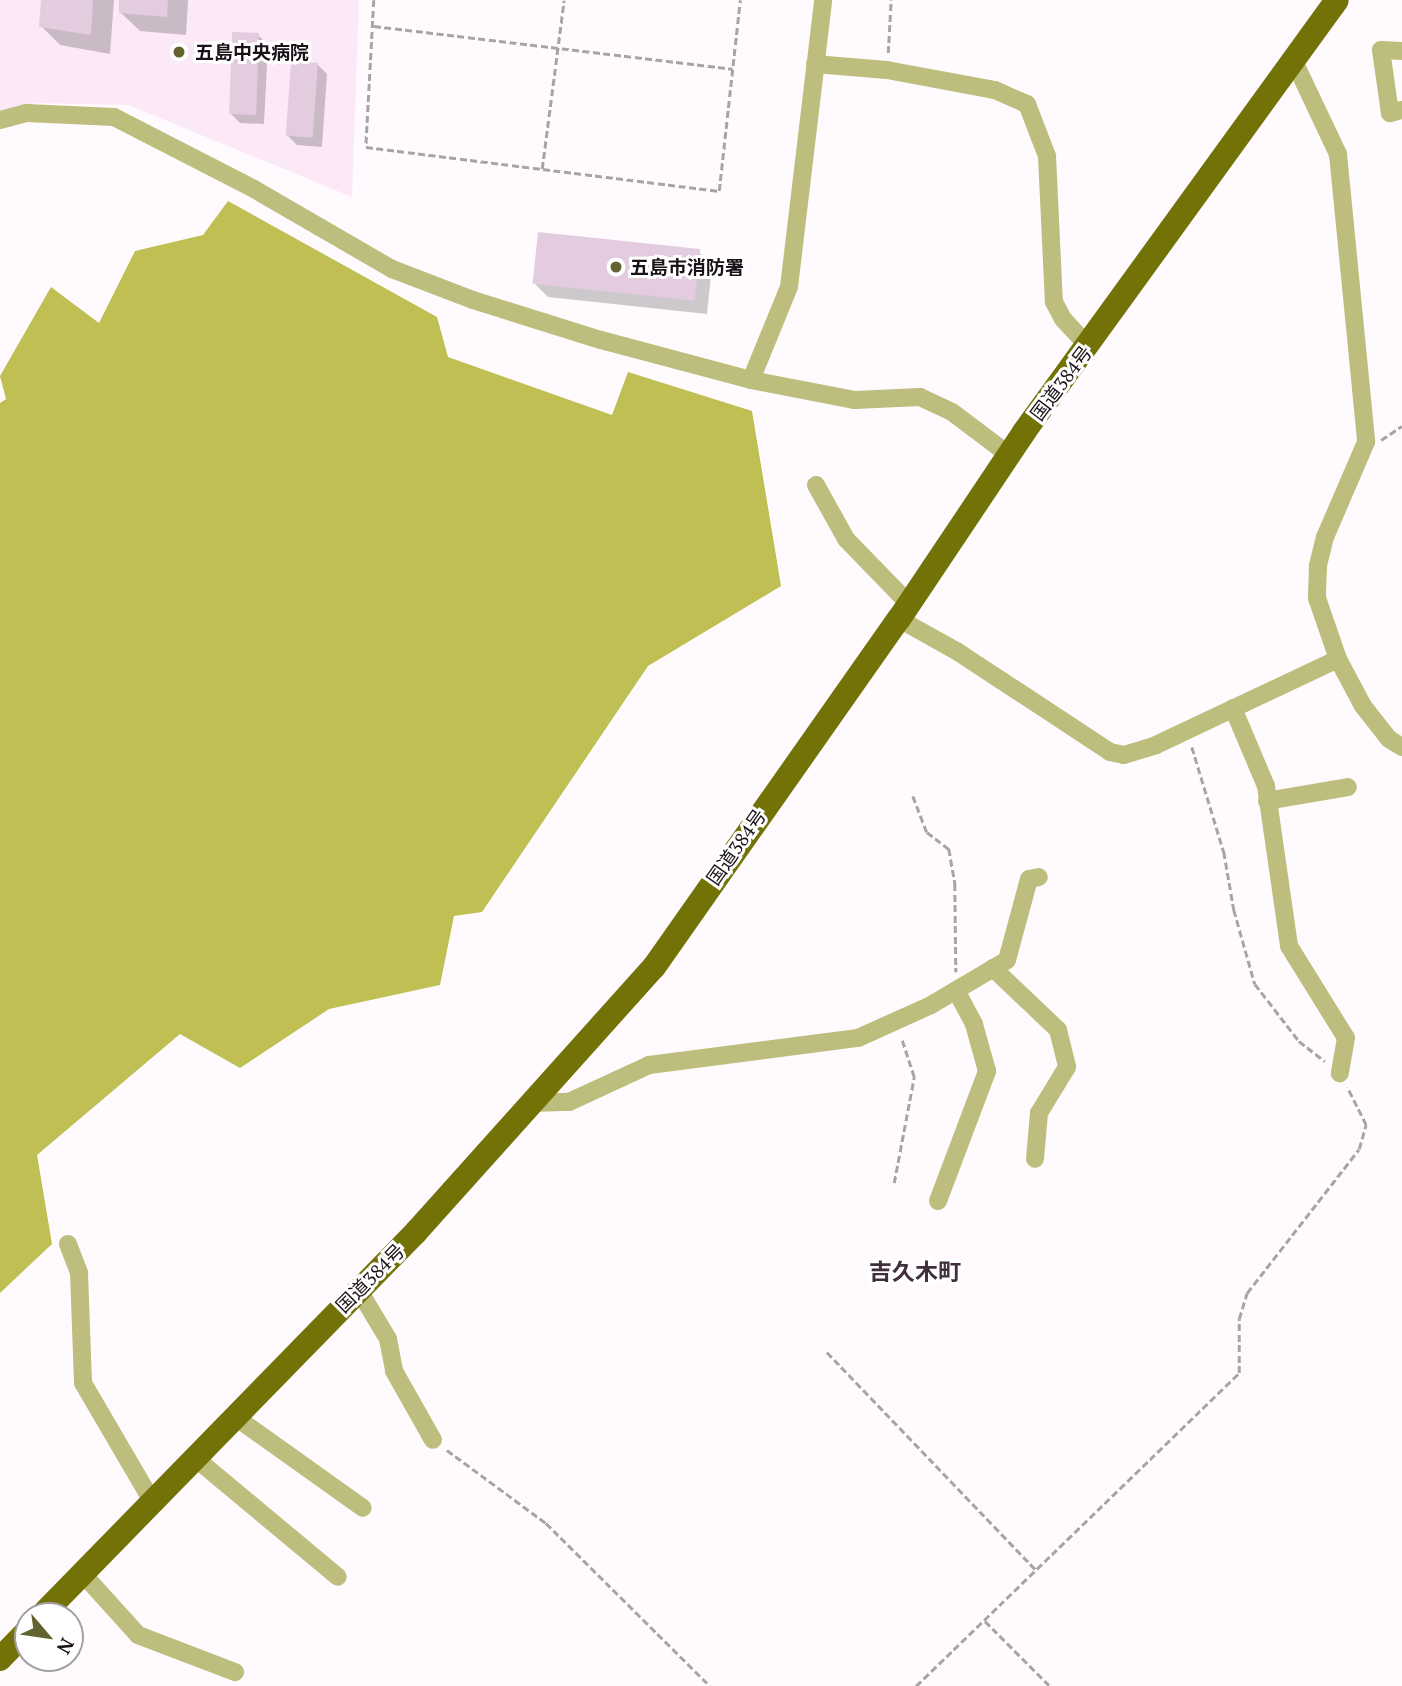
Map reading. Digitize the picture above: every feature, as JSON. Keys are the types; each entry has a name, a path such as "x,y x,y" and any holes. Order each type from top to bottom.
{"highway":[{"name":"国道384号","path":"54,1602 358,1289 533,1103 654,967 904,612 1009,455 1337,0"},
{"path":"0,1659 14,1644"}],"street":[{"path":"751,380 789,287 823,0"},
{"path":"1402,51 1381,50 1390,113 1402,110"},
{"path":"1293,59 1338,154 1366,442 1325,537 1318,566 1317,598 1338,659 1363,706 1389,739 1402,747"},
{"path":"815,64 887,70 995,90 1027,104 1047,156 1054,302 1062,319 1089,347"},
{"path":"0,120 27,113 114,117 254,189 392,269 601,340 751,380 855,400 920,397 952,412 1009,455"},
{"path":"816,485 846,539 904,612 958,652 1110,752 1124,755 1188,729 1338,659"},
{"path":"1233,708 1266,786 1289,946 1346,1038 1339,1073"},
{"path":"1267,801 1348,787"},
{"path":"533,1103 569,1102 649,1065 858,1038 956,990 1007,960 1029,879 1039,877"},
{"path":"993,968 1058,1030 1067,1067 1040,1113 1035,1159"},
{"path":"938,1201 988,1071 974,1024 956,990"},
{"path":"68,1244 79,1273 83,1383 152,1501"},
{"path":"358,1289 388,1339 394,1371 433,1440"},
{"path":"234,1416 363,1508"},
{"path":"194,1457 338,1577"},
{"path":"82,1573 138,1635 234,1672"}],"path":[{"path":"374,0 366,147 719,191 740,0"},
{"path":"542,169 564,0"},
{"path":"887,70 891,0"},
{"path":"373,26 732,69"},
{"path":"916,1686 1239,1373 1239,1319 1247,1293 1359,1149 1366,1125 1339,1073 1299,1041 1255,984 1234,910 1224,852 1188,729"},
{"path":"913,796 927,832 949,849 955,884 956,990"},
{"path":"894,1183 914,1076 895,1021"},
{"path":"827,1352 1036,1570"},
{"path":"433,1440 546,1523 710,1686"},
{"path":"985,1621 1050,1686"}],"shaded area":[{"name":"五島中央病院","path":"0,0 359,0 352,197 128,105 36,103 0,113"},
{"path":"228,201 437,317 448,357 612,415 628,372 752,411 781,586 648,666 482,912 454,916 440,985 329,1009 240,1068 180,1034 37,1155 52,1244 0,1293 0,403 6,399 0,376 51,287 99,323 135,251 203,235"}],"building":[{"path":"41,0 93,0 91,35 39,27"},
{"name":"五島中央病院","path":"119,0 168,0 167,17 119,13"},
{"path":"232,32 259,33 256,115 229,114"},
{"path":"291,61 318,63 313,138 286,136"},
{"name":"五島市消防署","path":"538,232 700,249 695,301 533,284"}],"place":[{"name":"五島中央病院","path":"179,52"},
{"name":"五島市消防署","path":"616,267"}],"district":[{"name":"吉久木町","path":"915,1272"}]}
